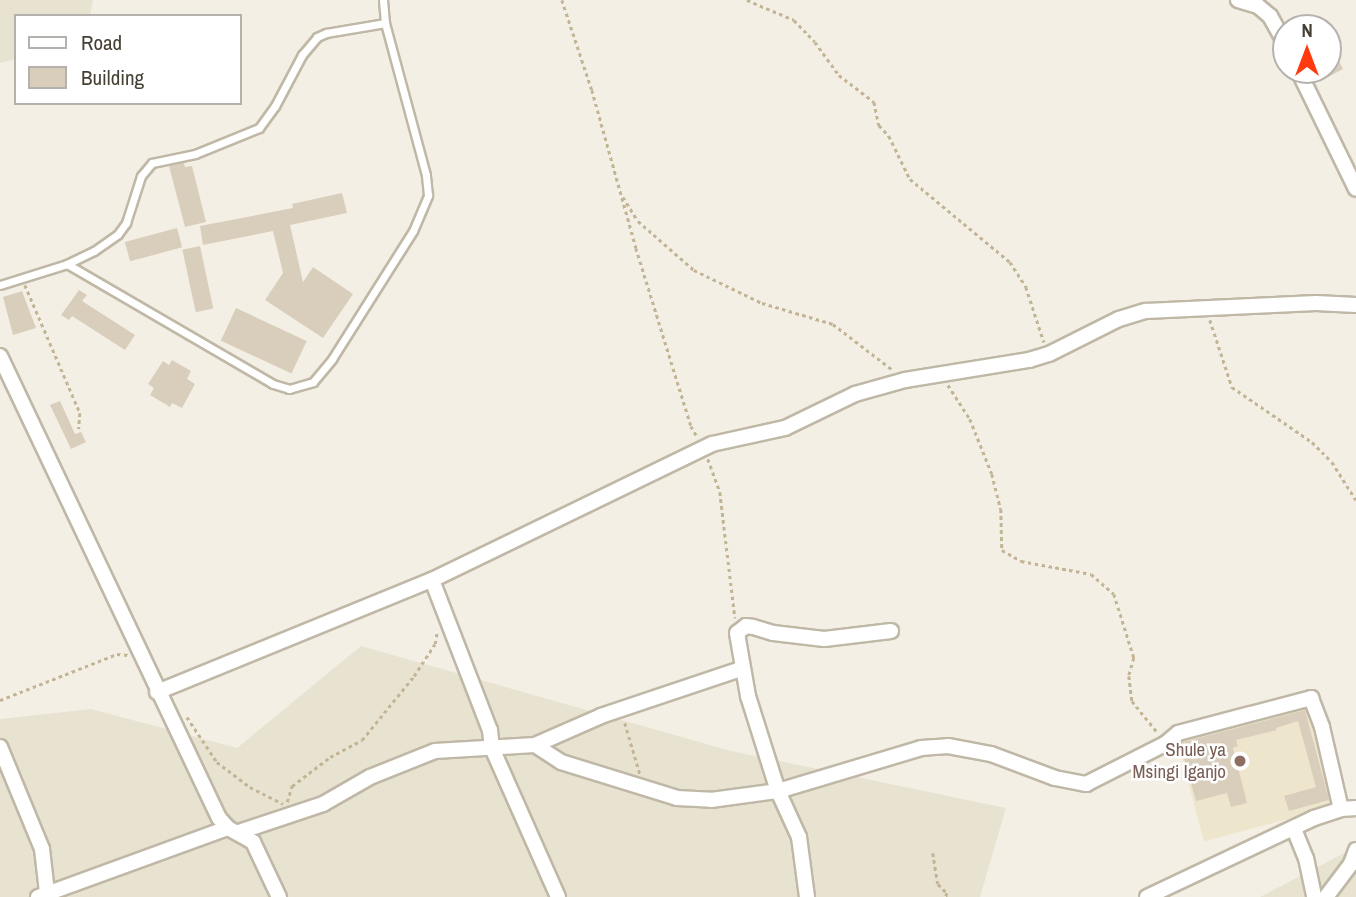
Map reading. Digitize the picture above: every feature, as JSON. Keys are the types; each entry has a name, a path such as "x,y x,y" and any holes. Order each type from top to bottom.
{"street":[{"path":"1238,0 1255,3 1272,20"},
{"path":"1305,84 1356,189"},
{"path":"157,692 432,580 704,448 723,440 785,428 855,394 905,380 987,369 1049,354 1134,314 1206,307 1316,303 1356,306"},
{"path":"0,356 219,818 256,846 279,897"},
{"path":"432,580 441,612 459,647 490,730 492,748 558,897"},
{"path":"807,897 799,837 778,791 741,669 737,633 746,626 773,633 824,639 891,631"},
{"path":"0,747 42,849 42,894 292,809 435,751 535,745 601,716 622,712 741,669"},
{"path":"535,745 561,762 694,800 778,791 921,748 948,746 991,754 1055,778 1086,784 1165,744 1178,733 1312,698 1349,809 1294,829 1148,897"},
{"path":"1294,829 1306,858 1314,897"},
{"path":"1326,897 1351,864 1356,850"}],"lane":[{"path":"67,264 273,384 289,389 313,382 332,359 413,231 428,195 424,166 386,23 383,0"},
{"path":"0,285 67,264 94,251 122,230 141,176 152,163 195,154 262,125 302,55 317,37 326,33 386,23"}],"path":[{"path":"562,0 691,426 704,448 720,492 737,633"},
{"path":"747,0 794,20 815,42 839,75 874,102 880,126 910,179 1000,250 1020,275 1049,354"},
{"path":"622,194 638,221 694,270 762,303 833,324 905,380"},
{"path":"23,279 80,413 79,429"},
{"path":"1206,307 1232,387 1312,442 1332,462 1356,500"},
{"path":"939,374 970,419 992,474 1001,509 1002,550 1021,561 1091,574 1114,594 1134,656 1129,676 1132,701 1165,744"},
{"path":"186,716 217,762 250,787 292,809 292,786 330,757 362,740 396,700 435,644 441,612"},
{"path":"0,700 117,654 144,660"},
{"path":"622,712 645,787"},
{"path":"933,853 938,884 947,893 946,897"}],"shaded area":[{"path":"0,0 93,0 90,14 14,14 14,60 0,63"},
{"path":"361,646 731,751 1006,808 980,897 0,897 0,719 91,709 237,748"},
{"path":"1318,695 1347,803 1204,841 1175,733"},
{"path":"1356,847 1356,897 1260,897"}],"building":[{"path":"184,163 185,167 192,166 206,222 185,227 169,166"},
{"path":"342,193 347,213 290,225 303,282 313,267 353,294 323,338 265,300 283,273 273,231 203,245 200,226 293,208 292,204"},
{"path":"177,228 182,247 130,261 125,242"},
{"path":"200,246 213,309 196,312 182,250"},
{"path":"79,290 87,295 82,301 135,335 125,350 72,316 69,320 61,315"},
{"path":"22,291 36,328 13,335 3,297"},
{"path":"236,308 307,341 291,374 221,341"},
{"path":"172,360 191,371 187,379 195,384 182,408 172,403 170,407 150,395 154,388 148,384 163,361 169,365"},
{"path":"60,401 75,434 81,432 86,442 71,449 50,405"},
{"path":"1305,710 1329,800 1289,811 1284,796 1316,787 1298,721 1276,728 1277,730 1236,740 1238,746 1233,748 1247,803 1231,807 1227,793 1196,801 1180,744"}],"place":[{"name":"Shule ya Msingi Iganjo","path":"1240,761"}]}
